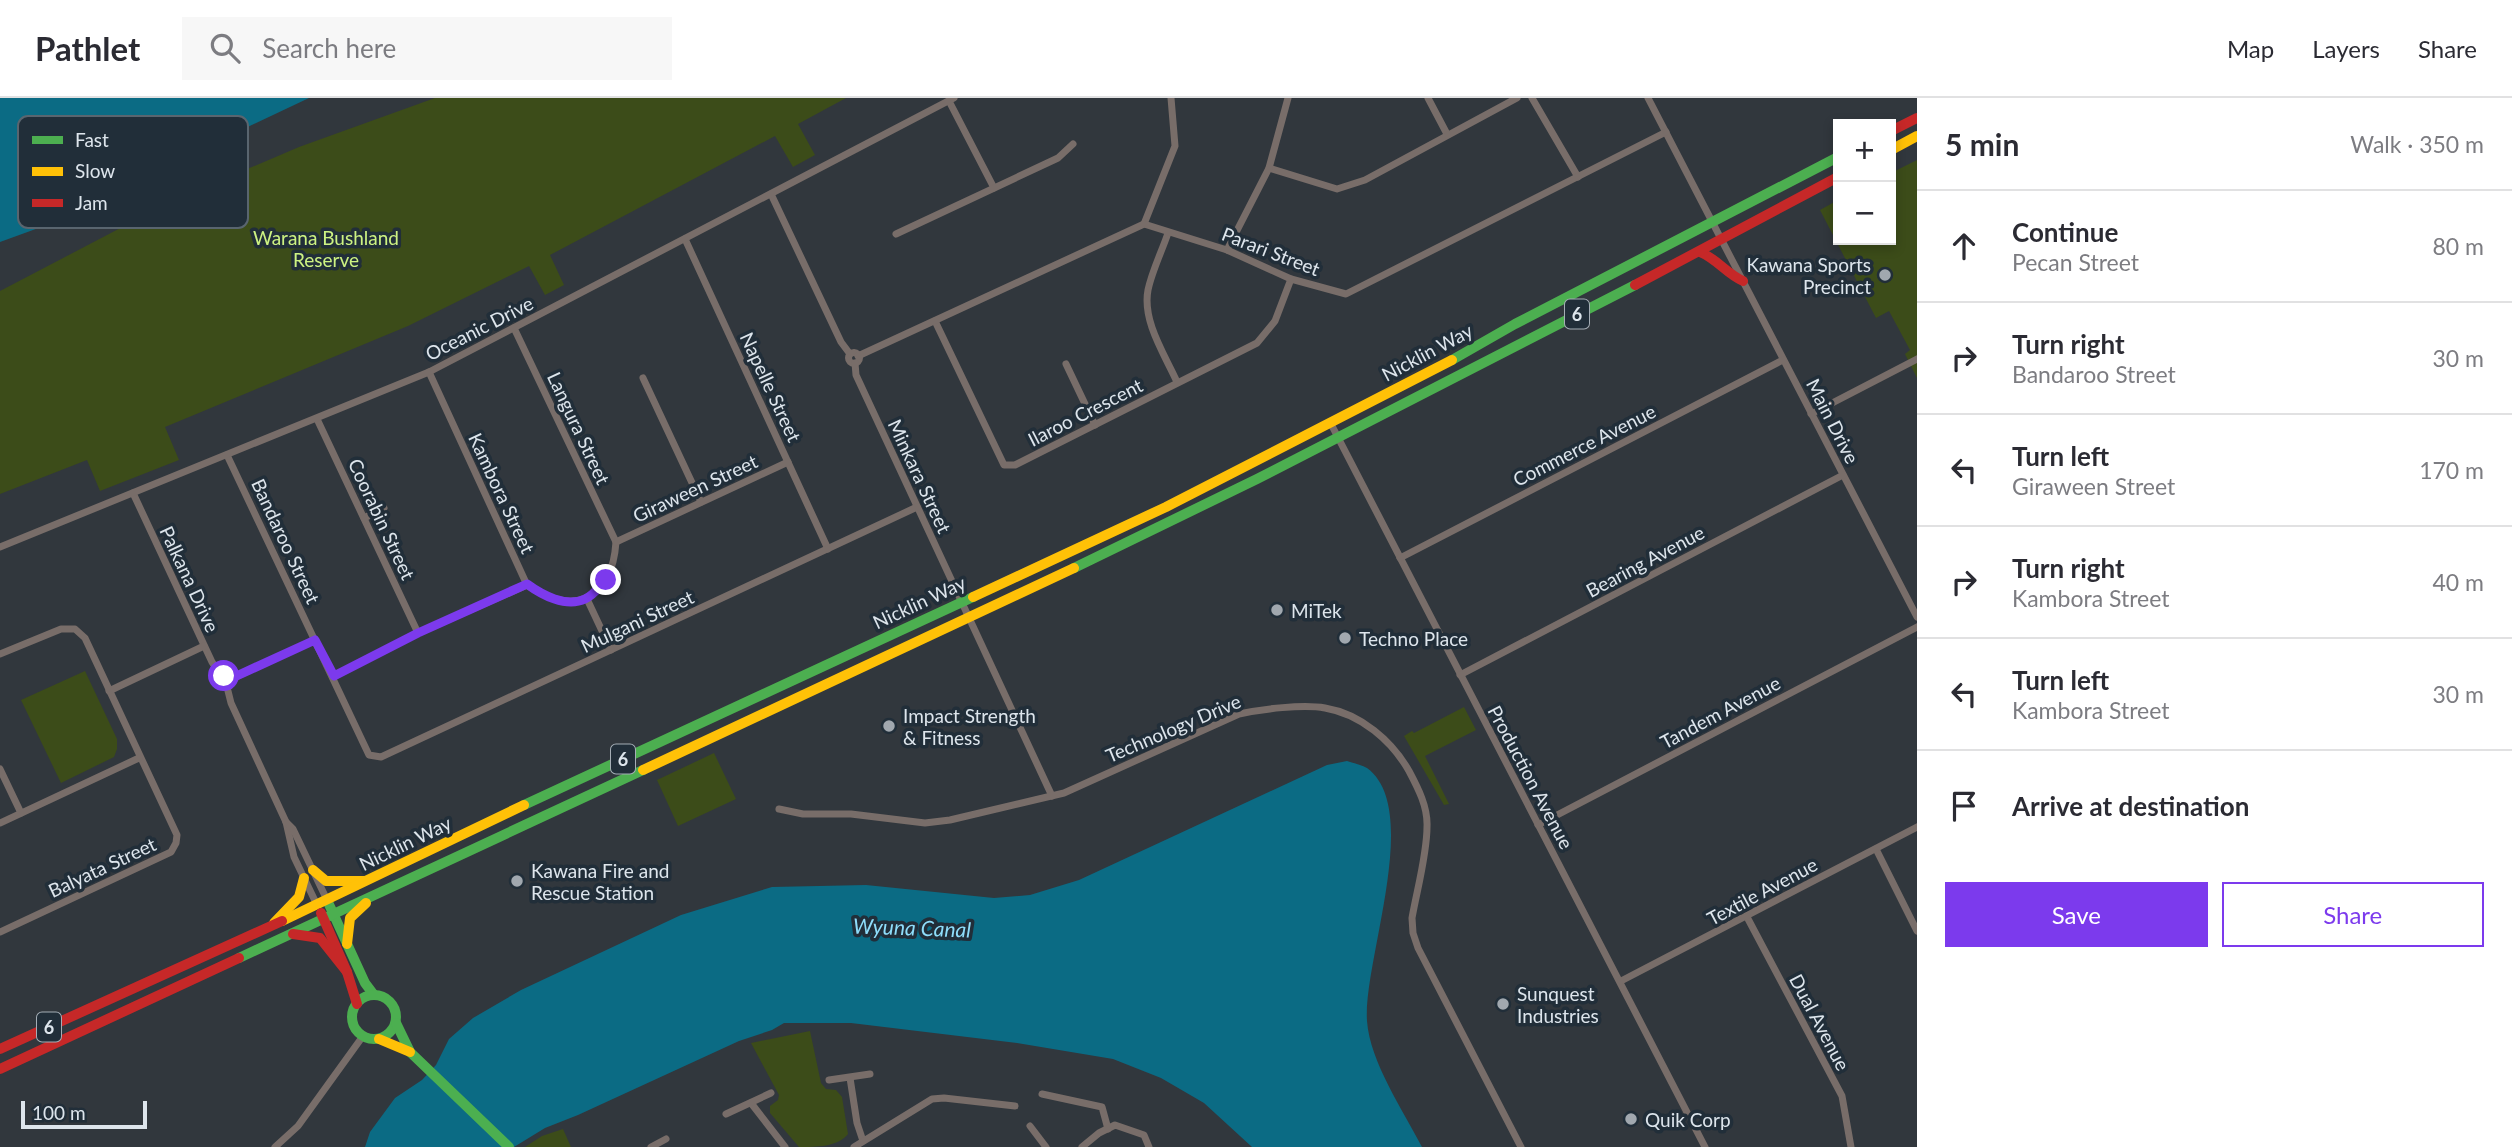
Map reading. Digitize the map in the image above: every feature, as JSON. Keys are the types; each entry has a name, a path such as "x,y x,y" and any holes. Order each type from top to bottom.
{"main road":[{"path":"1896,128 1917,118"},
{"path":"1896,147 1917,136"},
{"name":"Nicklin Way","path":"0,1049 317,905 424,852 1166,507 1833,160"},
{"name":"Nicklin Way","path":"0,1069 968,618 1338,438 1833,180"},
{"path":"1700,251 1715,257 1736,279 1742,281"},
{"path":"313,870 326,881 366,881"},
{"path":"271,926 300,895 304,878"},
{"path":"347,944 350,918 373,895"},
{"path":"327,900 329,916 357,1004 353,1020 355,1028 363,1036 411,1052"},
{"path":"317,905 329,916 347,944 365,984 374,995 387,999 392,1004 396,1011 396,1023 411,1052 509,1147"},
{"path":"289,934 314,935 320,938 347,972"},
{"path":"357,1004 374,995"},
{"path":"378,1039 387,1036 396,1023"}],"street":[{"path":"855,358 1144,224 1175,146 1171,98"},
{"path":"1227,250 1269,168 1288,98"},
{"path":"1428,98 1447,134"},
{"path":"1269,168 1337,189 1365,180 1517,98"},
{"path":"1532,98 1578,177"},
{"name":"Main Drive","path":"1648,98 1917,617"},
{"path":"952,99 994,188"},
{"name":"Oceanic Drive","path":"0,547 429,372 952,99"},
{"name":"Parari Street","path":"1144,224 1227,250 1291,279 1346,294 1666,132"},
{"path":"896,234 1058,158 1073,144"},
{"name":"Minkara Street","path":"771,194 841,342 855,358 856,375 1052,796"},
{"path":"1168,233 1148,290 1147,306 1150,322 1177,382"},
{"name":"Napelle Street","path":"685,239 828,549"},
{"name":"Ilaroo Crescent","path":"935,321 1004,465 1015,465 1257,343 1275,320 1291,279"},
{"name":"Langura Street","path":"514,328 615,542"},
{"path":"1811,414 1917,359"},
{"name":"Commerce Avenue","path":"1400,558 1783,360"},
{"path":"1066,364 1095,425"},
{"name":"Kambora Street","path":"429,372 527,584 544,596 571,602 586,599"},
{"path":"643,378 701,502"},
{"name":"Coorabin Street","path":"317,419 418,633"},
{"name":"Production Avenue","path":"1330,422 1705,1147"},
{"name":"Bandaroo Street","path":"227,455 334,676 369,755"},
{"name":"Giraween Street","path":"615,542 788,462"},
{"name":"Bearing Avenue","path":"1461,675 1843,475"},
{"name":"Palkana Drive","path":"133,493 204,646 227,681 231,703 286,822 294,857 317,905"},
{"name":"Mulgani Street","path":"369,755 381,757 917,507"},
{"path":"363,518 384,508"},
{"path":"611,650 586,599 606,580 614,562 615,542"},
{"path":"334,676 418,633 527,584"},
{"name":"Tandem Avenue","path":"1538,825 1917,627"},
{"name":"Balyata Street","path":"0,654 61,629 75,629 85,638 177,835 171,852 0,932"},
{"path":"227,681 315,640"},
{"path":"109,691 204,646"},
{"name":"Technology Drive","path":"779,809 803,814 839,813 925,823 950,820 1073,789 1232,717 1257,710 1324,707 1340,712 1372,729 1390,743 1424,802 1427,827 1412,918 1413,933 1418,948 1521,1147"},
{"path":"0,823 139,758"},
{"path":"0,769 21,813"},
{"name":"Palkana Drive","path":"286,822 293,829 327,900"},
{"name":"Textile Avenue","path":"1620,981 1917,827"},
{"path":"1875,849 1917,931"},
{"name":"Dual Avenue","path":"1747,917 1842,1096 1851,1147"},
{"path":"275,1147 298,1126 363,1036"},
{"path":"829,1080 870,1074"},
{"path":"850,1078 857,1123 863,1141"},
{"path":"726,1114 771,1093"},
{"path":"1042,1094 1102,1107 1108,1129"},
{"path":"854,1147 932,1099 963,1099 1015,1106"},
{"path":"751,1103 785,1147"},
{"path":"1082,1147 1115,1125 1144,1135 1149,1147"},
{"path":"1030,1126 1046,1147"},
{"path":"651,1147 666,1139"}],"green space":[{"name":"Warana Bushland Reserve","path":"435,98 846,98 798,124 815,155 793,167 775,136 550,255 564,285 545,295 529,266 408,326 165,427 179,460 100,491 87,460 0,494 0,291 120,228 248,228 248,169 299,147"},
{"name":"Kawana Sports Precinct","path":"1917,160 1917,378 1905,354 1910,350 1889,311 1876,318 1838,245 1896,245 1896,170"},
{"name":"Kawana Sports Precinct","path":"1833,203 1833,235 1820,210"},
{"path":"85,671 117,739 117,749 114,757 61,783 21,700"},
{"path":"1464,707 1476,730 1425,756 1449,804 1444,805 1404,736"},
{"path":"714,753 736,799 678,826 657,780"},
{"path":"810,1031 821,1083 826,1089 836,1090 842,1097 848,1134 833,1144 799,1147 770,1113 770,1106 778,1100 779,1095 751,1043"},
{"path":"563,1129 571,1147 525,1147 542,1136"}],"water":[{"path":"0,98 309,98 248,127 248,116 18,116 18,228 38,228 0,242"},
{"name":"Wyuna Canal","path":"1347,761 1367,768 1383,788 1390,816 1391,850 1368,995 1367,1021 1374,1053 1422,1147 1252,1147 1204,1103 1161,1078 1113,1059 1017,1043 851,1023 784,1023 545,1128 514,1147 365,1147 370,1132 395,1098 422,1080 436,1065 449,1039 473,1018 521,990 681,915 772,887 866,885 994,898 1030,895 1079,880 1327,765"}],"traffic: fast":[{"path":"1452,360 1515,324 1833,160"},
{"path":"1074,568 1257,479 1635,285"},
{"path":"524,805 973,597"},
{"path":"239,958 643,770"},
{"path":"327,900 365,983 374,995"},
{"path":"374,995 390,1001 396,1017 390,1033 374,1039 358,1033 352,1017 358,1001 374,995"},
{"path":"396,1023 410,1052 509,1147"}],"traffic: slow":[{"path":"1896,147 1917,136"},
{"path":"973,597 1166,507 1452,360"},
{"path":"643,770 1074,568"},
{"path":"282,921 524,805"},
{"path":"313,870 326,881 364,881"},
{"path":"274,923 299,897 304,878"},
{"path":"347,944 350,918 366,903"},
{"path":"379,1039 410,1052"}],"traffic: jam":[{"path":"1896,128 1917,118"},
{"path":"1635,285 1833,180"},
{"path":"1700,252 1743,281"},
{"path":"321,913 347,972 357,1004"},
{"path":"0,1049 282,921"},
{"path":"293,934 320,938 347,972"},
{"path":"0,1069 239,958"}],"place":[{"name":"Kawana Sports Precinct","path":"1885,275"},
{"name":"MiTek","path":"1277,610"},
{"name":"Techno Place","path":"1345,638"},
{"name":"Impact Strength & Fitness","path":"889,726"},
{"name":"Kawana Fire and Rescue Station","path":"517,881"},
{"name":"Sunquest Industries","path":"1503,1004"},
{"name":"Quik Corp","path":"1631,1119"}],"route":[{"path":"224,676 230,679 315,640 334,676 418,633 527,584 544,596 571,602 586,599 606,580"}]}
